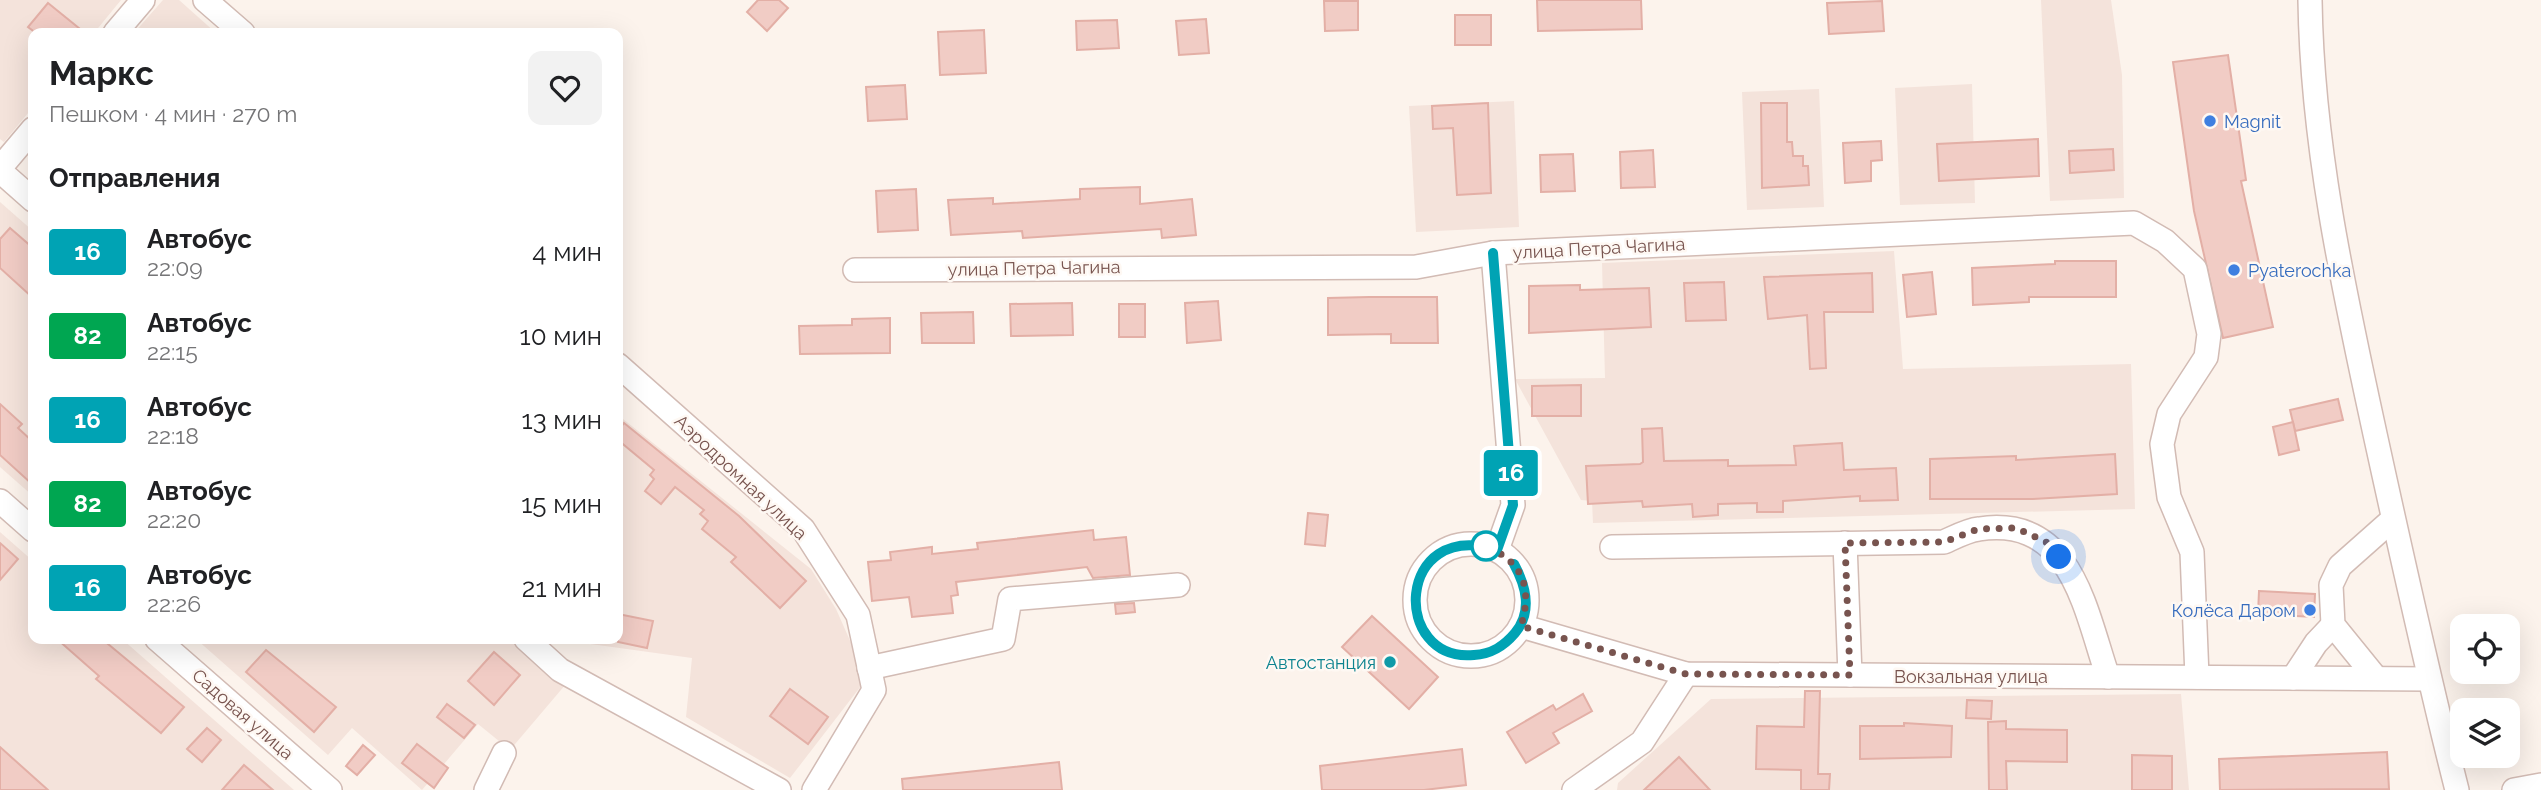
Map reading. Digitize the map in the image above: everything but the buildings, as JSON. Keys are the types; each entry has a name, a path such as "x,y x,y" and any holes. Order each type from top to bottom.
{"street":[{"path":"119,28 143,0"},
{"path":"205,0 237,28"},
{"path":"2310,0 2311,57 2337,262 2428,679 2457,790"},
{"path":"28,135 0,169 28,195"},
{"name":"улица Петра Чагина","path":"855,270 1416,267 1493,253 2134,223 2165,241 2194,269 2209,334 2206,357 2169,414 2162,444 2169,497 2192,552 2197,677"},
{"path":"1493,253 1513,505 1497,550"},
{"name":"Аэродромная улица","path":"623,369 803,528 858,615 874,690 814,790"},
{"path":"0,501 28,526"},
{"path":"2376,678 2333,625 2331,585 2340,566 2393,519"},
{"path":"1612,547 1944,542 1978,529 2016,528 2046,542 2072,572 2108,677"},
{"path":"1476,543 1497,550 1514,564 1525,583 1527,605 1521,626 1507,643 1487,654 1465,656 1444,650 1427,635 1416,616 1414,594 1421,573 1435,556 1454,545 1476,543"},
{"path":"1845,543 1850,675"},
{"path":"869,668 1003,639 1010,599 1178,584"},
{"path":"2293,678 2316,643 2333,625"},
{"name":"Вокзальная улица","path":"1521,626 1686,674 2428,679"},
{"name":"Садовая улица","path":"163,644 330,790"},
{"path":"531,644 560,670 779,790"},
{"path":"1574,790 1642,742 1686,674"},
{"path":"486,790 505,753"},
{"path":"2514,790 2541,785"}],"shaded area":[{"path":"0,0 121,0 98,28 28,28 28,113 4,142 0,139"},
{"path":"163,0 179,0 210,28 138,28"},
{"path":"2041,0 2111,0 2122,75 2124,198 2050,201"},
{"path":"1972,84 1975,203 1900,205 1895,88"},
{"path":"1819,89 1824,207 1747,210 1742,92"},
{"path":"1514,101 1519,227 1416,232 1409,106"},
{"path":"0,202 28,227 28,492 0,467"},
{"path":"1894,251 1903,369 2131,364 2135,509 1593,523 1592,501 1581,500 1515,379 1605,378 1602,263"},
{"path":"623,419 811,569 836,609 859,661 861,686 790,778 686,717 692,658 590,644 623,644"},
{"path":"0,532 28,557 28,644 128,644 294,790 0,790"},
{"path":"202,644 519,644 566,684 510,750 478,724 422,790 352,728 328,755"},
{"path":"2181,694 2189,790 1617,790 1618,783 1711,699"}],"bus line":[{"name":"16","path":"1493,253 1513,505 1497,550 1476,543 1454,545 1435,556 1421,573 1414,594 1416,616 1427,635 1444,650 1465,656 1487,654 1507,643 1521,626 1527,605 1525,583 1514,564"}],"place":[{"name":"Magnit","path":"2210,121"},
{"name":"Pyaterochka","path":"2234,270"},
{"name":"Колёса Даром","path":"2310,610"},
{"name":"Автостанция","path":"1390,662"}],"route":[{"path":"1486,546 1476,543 1497,550 1514,564 1525,583 1527,605 1521,626 1686,674 1850,675 1845,543 1944,542 1978,529 2016,528 2046,542 2059,557"}]}
